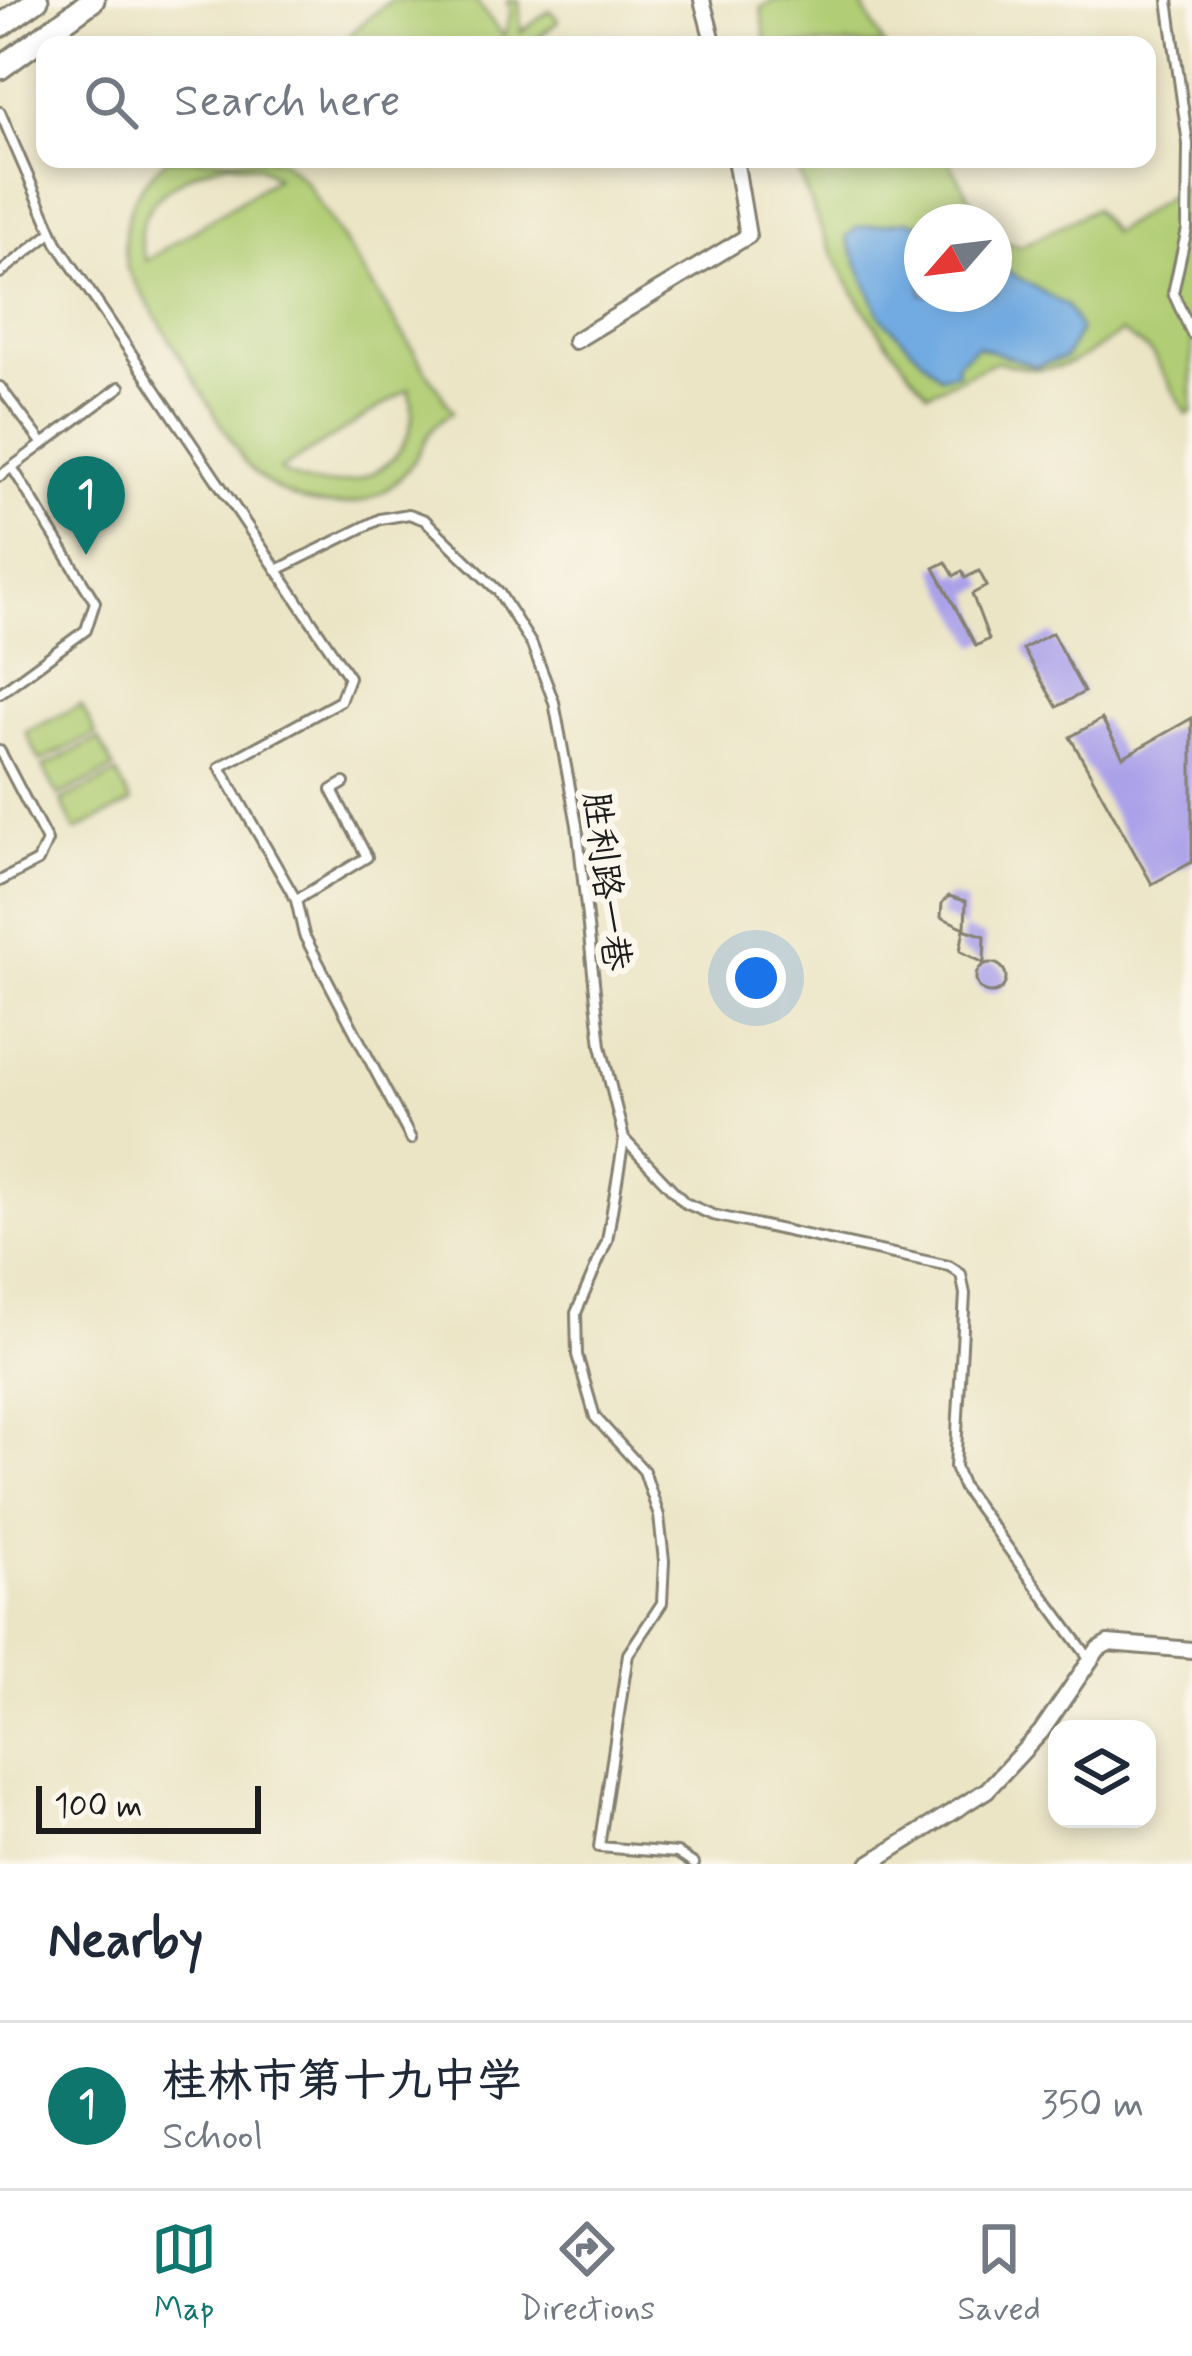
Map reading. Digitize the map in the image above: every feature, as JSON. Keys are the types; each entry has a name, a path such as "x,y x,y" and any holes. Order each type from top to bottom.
{"main road":[{"path":"0,26 37,0"},
{"path":"44,36 93,0"},
{"path":"0,68 36,42"}],"street":[{"path":"702,0 712,36"},
{"path":"574,341 748,236 737,168"},
{"path":"869,1864 987,1790 1041,1732 1090,1660 1108,1643 1192,1650"}],"lane":[{"path":"1168,0 1188,143 1187,229 1173,293 1192,334"},
{"path":"0,112 51,233 349,677 340,701 220,766 296,900 304,935 411,1139"},
{"path":"0,273 51,233"},
{"path":"0,386 43,444"},
{"path":"0,476 120,387"},
{"path":"0,693 86,630 95,602 12,467"},
{"name":"胜利路一巷","path":"277,570 380,519 409,514 425,520 474,563 520,626 554,702 577,825 601,1046 624,1138 607,1241 576,1313 577,1355 595,1418 644,1471 659,1516 664,1561 662,1603 628,1654 599,1847 677,1853 694,1864"},
{"path":"0,751 47,841 38,861 0,881"},
{"path":"296,900 368,857 332,790 344,783"},
{"path":"624,1138 685,1203 712,1215 949,1266 961,1274 965,1294 955,1467 963,1487 1090,1660"}],"green space":[{"path":"391,0 475,0 503,36 350,36"},
{"path":"507,0 519,0 521,32 550,10 559,21 540,36 504,36 511,11"},
{"path":"775,0 859,0 879,36 765,36 761,8"},
{"path":"157,168 208,168 178,182 150,207 141,241 146,261 276,178 261,168 290,168 305,181 453,412 430,432 415,460 390,487 370,498 326,505 282,492 245,463 127,269 127,222 145,182","holes":["409,389 412,416 406,439 393,458 374,472 328,484 303,481 280,470"]},
{"path":"797,168 953,168 974,204 904,204 904,312 1012,312 1012,244 1021,246 1094,209 1112,233 1192,182 1192,412 1187,414 1151,352 1121,332 1063,366 1033,369 996,361 928,393 883,336 834,257"},
{"path":"81,705 96,734 40,761 26,732"},
{"path":"99,739 114,769 58,796 43,767"},
{"path":"117,774 131,803 75,831 61,801"}],"water":[{"path":"904,221 904,312 1012,312 1012,274 1067,306 1080,329 1065,358 1035,366 977,346 956,364 958,372 940,376 881,317 846,237 856,228"}],"building":[{"path":"946,562 954,576 962,571 965,578 979,571 987,586 972,594 989,639 976,646 934,568"},
{"path":"1052,633 1084,692 1057,707 1023,649"},
{"path":"1192,718 1192,862 1152,884 1070,737 1102,719 1123,757"},
{"path":"949,896 966,901 965,928 941,917 942,903"},
{"path":"964,929 985,936 984,963 960,951"},
{"path":"991,963 1006,978 991,993 976,978"}],"place":[{"name":"桂林市第十九中学","path":"86,555"}]}
